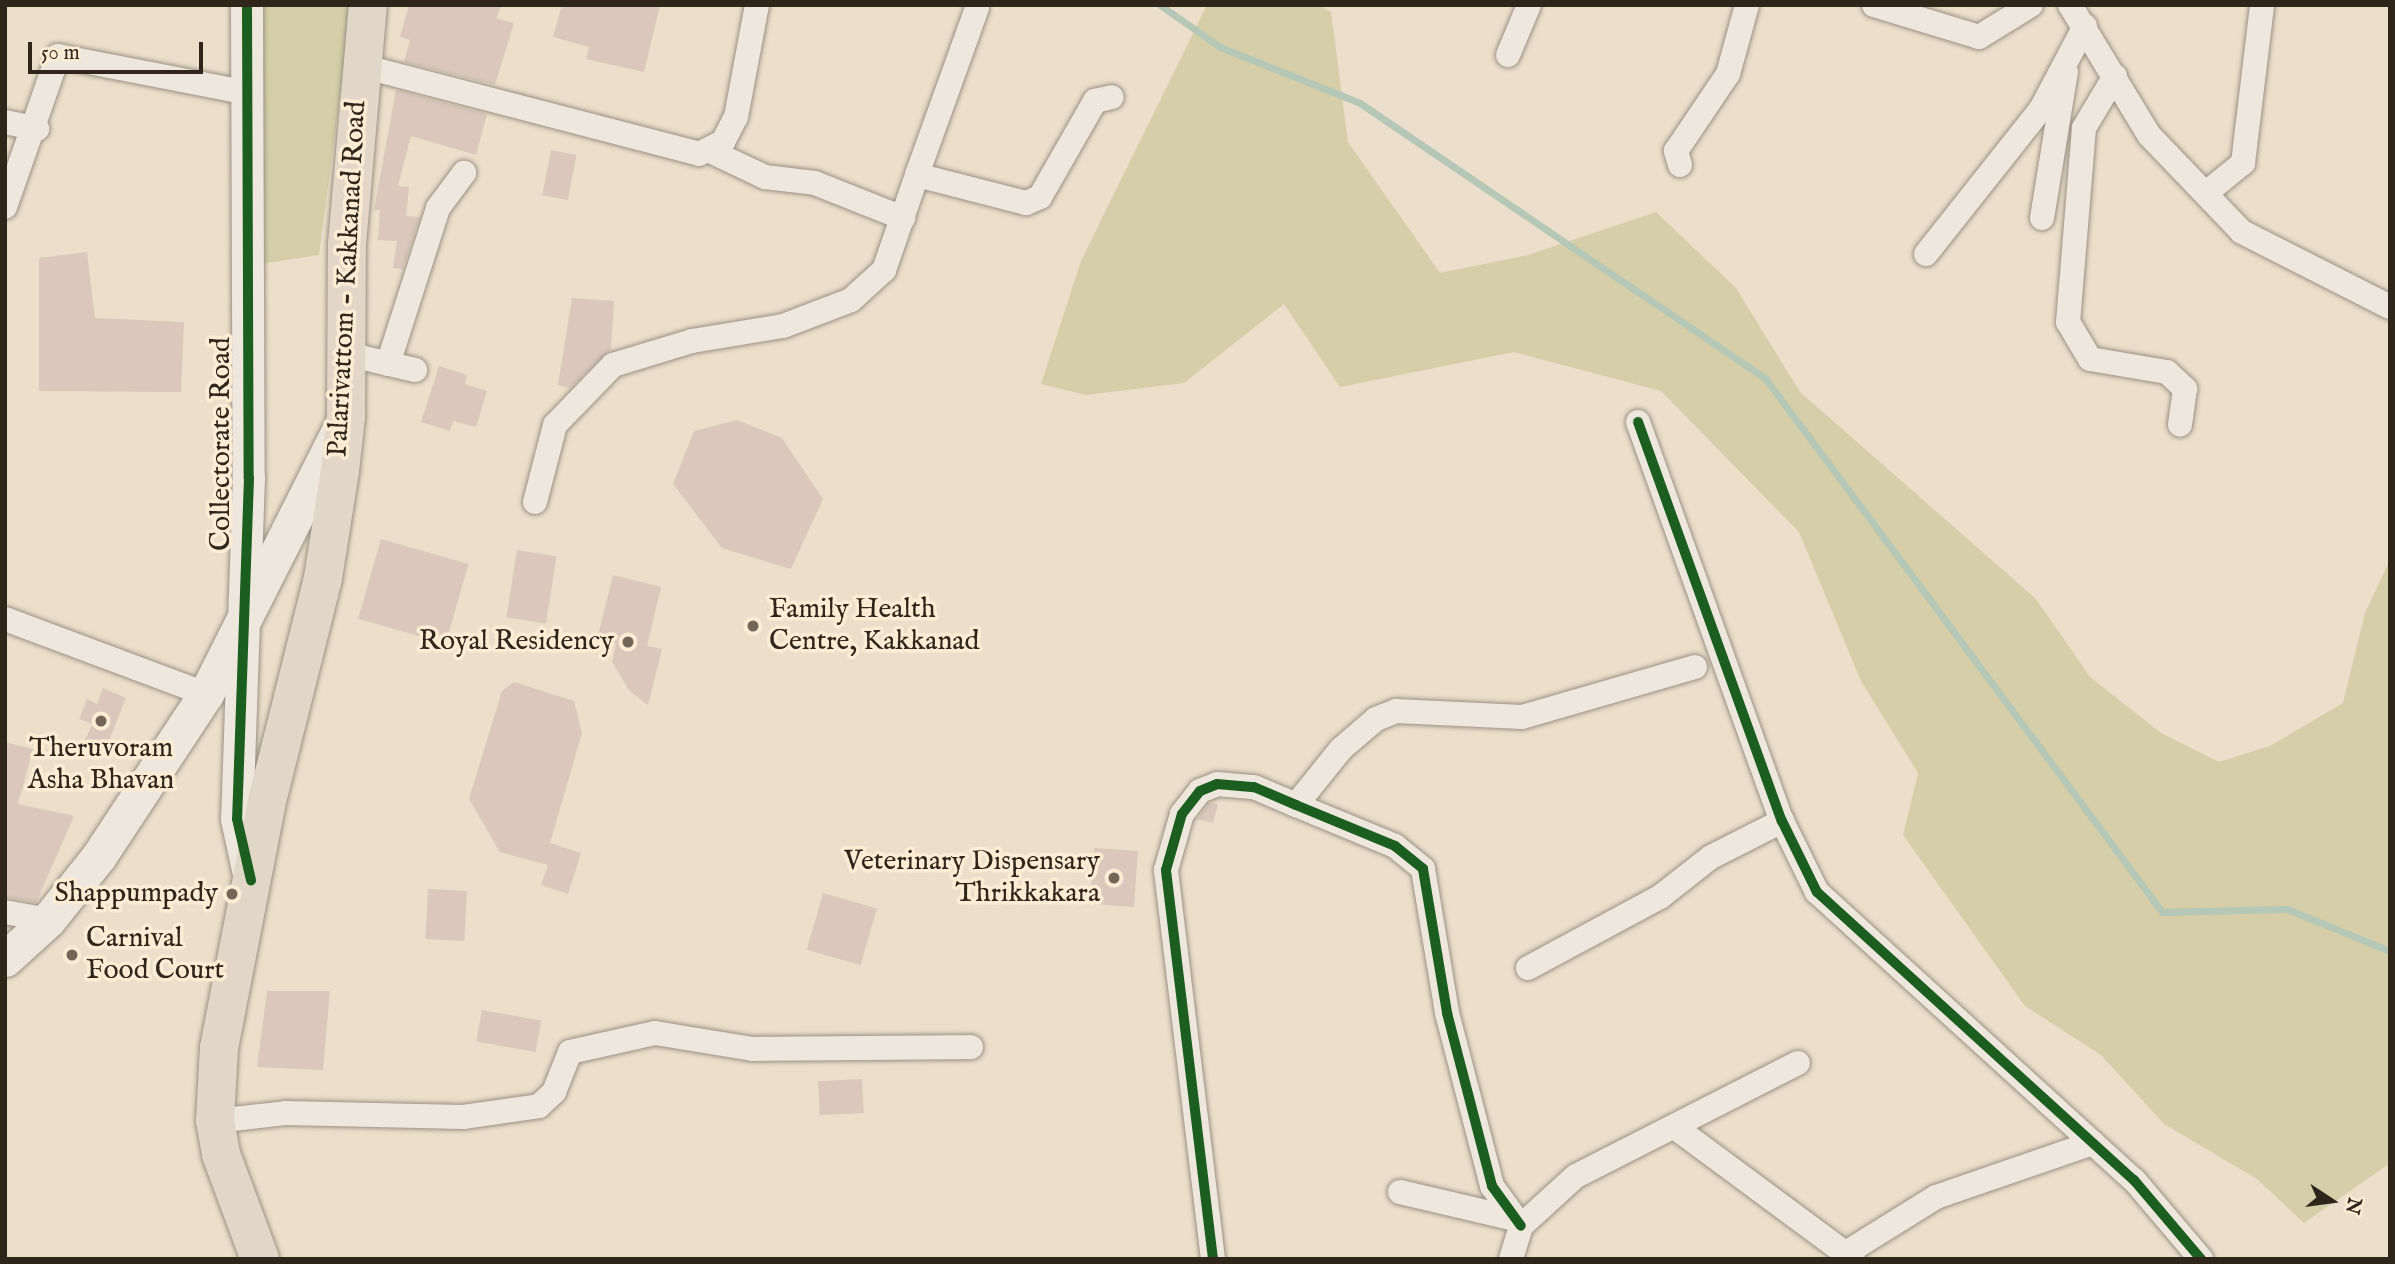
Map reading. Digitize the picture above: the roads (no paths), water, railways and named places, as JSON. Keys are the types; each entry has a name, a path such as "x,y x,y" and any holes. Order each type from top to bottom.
{"main road":[{"name":"Palarivattom - Kakkanad Road","path":"260,1259 228,1181 215,1121 219,1048 251,880 323,578 346,417 358,65 368,5"},
{"path":"5,960 48,920 99,856 206,694 242,630 346,417"}],"street":[{"name":"Collectorate Road","path":"247,5 244,307 249,478 237,819 251,880"},
{"path":"712,152 736,117 757,5"},
{"path":"1508,55 1529,5"},
{"path":"1680,165 1676,151 1728,74 1747,5"},
{"path":"1874,5 1979,37 2031,5"},
{"path":"2070,5 2150,135 2242,232 2390,307"},
{"path":"2206,193 2244,163 2262,5"},
{"path":"535,502 555,425 614,365 692,341 783,326 850,300 884,270 977,8"},
{"path":"1926,254 1972,204 2067,61 2085,26"},
{"path":"5,207 37,130 58,56 248,93"},
{"path":"2042,218 2067,61"},
{"path":"358,65 675,149 712,152 765,177 815,183 903,218"},
{"path":"2115,76 2084,128 2068,322 2090,359 2167,372 2185,389 2180,425"},
{"path":"917,175 1026,203 1040,197 1095,101 1112,97"},
{"path":"5,122 37,130"},
{"path":"388,364 438,208 464,173"},
{"path":"347,354 415,370"},
{"path":"1639,422 1782,821 1817,892 2093,1143 2201,1259"},
{"path":"5,619 206,694"},
{"path":"1296,805 1341,749 1376,719 1396,712 1522,717 1695,667"},
{"path":"1213,1259 1166,870 1182,814 1200,792 1232,783 1296,805 1395,846 1423,869 1474,1121 1492,1186 1516,1222 1511,1259"},
{"path":"1528,968 1660,897 1710,857 1782,821"},
{"path":"5,912 48,920"},
{"path":"215,1121 286,1113 463,1117 539,1105 554,1092 570,1052 642,1034 693,1034 753,1048 971,1047"},
{"path":"1516,1222 1576,1176 1676,1128 1798,1063"},
{"path":"1676,1128 1850,1256 1936,1197 2093,1143"},
{"path":"1401,1192 1516,1222"}],"waterway":[{"path":"1160,5 1220,47 1360,103 1765,378 2162,912 2287,909 2390,951"}],"place":[{"name":"Family Health Centre, Kakkanad","path":"753,626"},
{"name":"Royal Residency","path":"628,642"},
{"name":"Theruvoram Asha Bhavan","path":"101,721"},
{"name":"Veterinary Dispensary Thrikkakara","path":"1114,878"},
{"name":"Shappumpady","path":"232,894"},
{"name":"Carnival Food Court","path":"72,955"}]}
